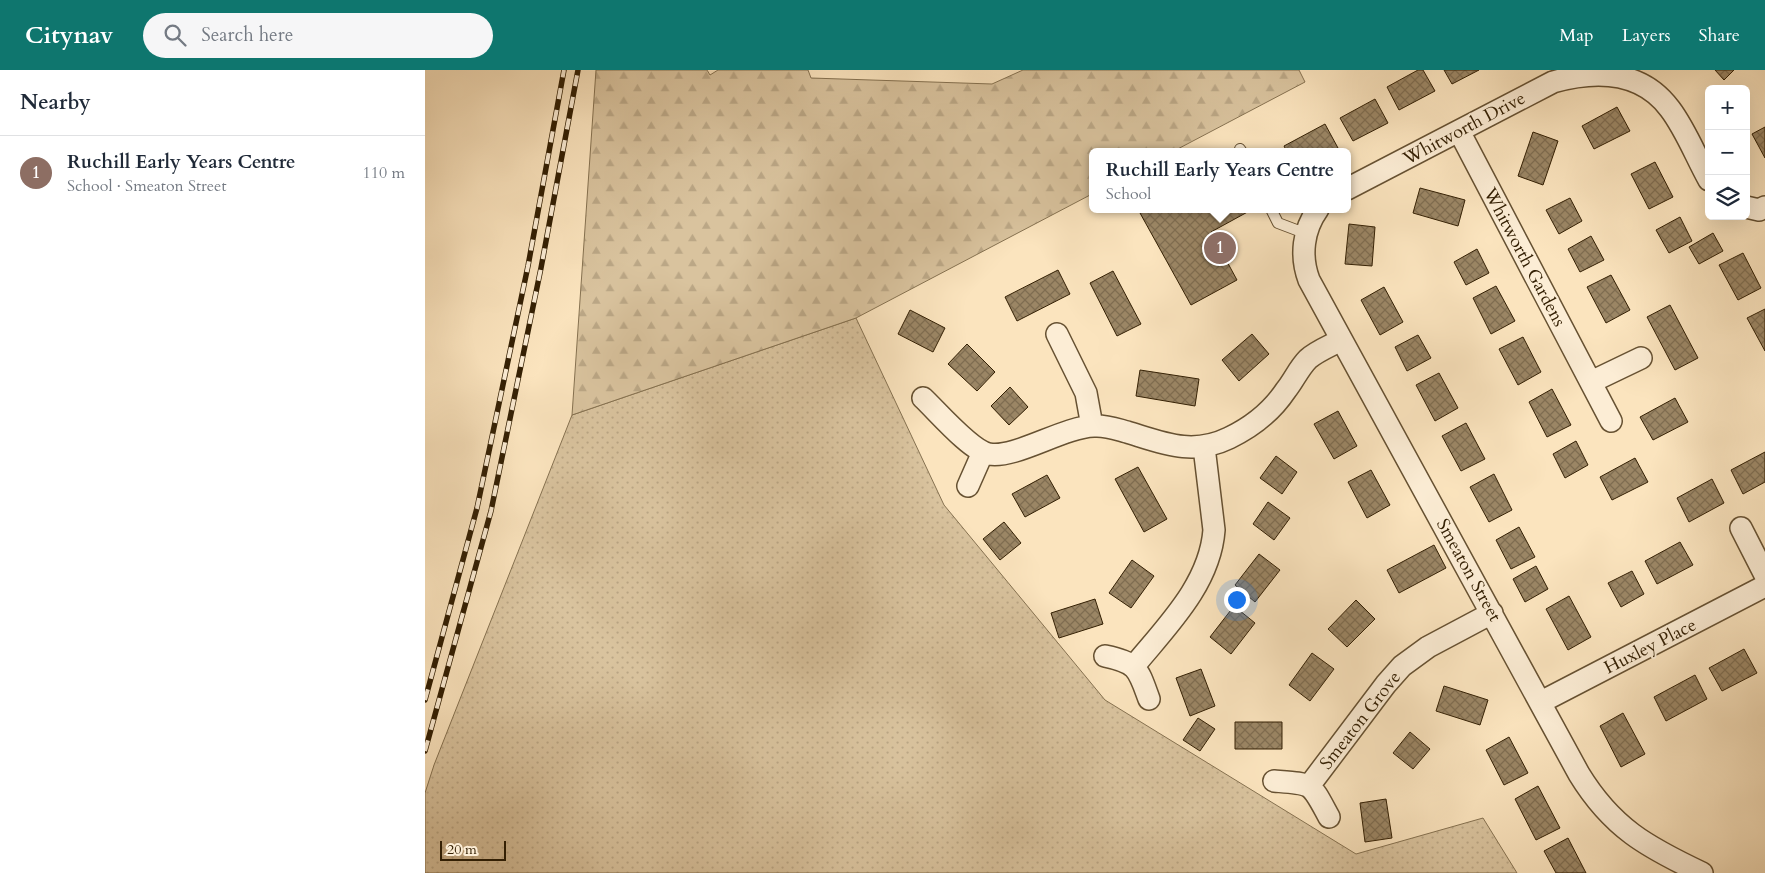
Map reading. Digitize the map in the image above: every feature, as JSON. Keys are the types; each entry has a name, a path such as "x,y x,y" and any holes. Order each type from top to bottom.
{"street":[{"name":"Whitworth Drive","path":"1351,187 1566,76 1587,71 1609,72 1641,83 1663,100 1677,120 1706,175"},
{"name":"Whitworth Gardens","path":"1459,131 1611,421"},
{"name":"Smeaton Street","path":"1312,221 1303,254 1304,267 1309,280 1587,787 1611,816 1628,832 1650,847 1702,873"},
{"path":"1057,334 1085,392 1092,426"},
{"path":"923,398 973,446 983,452 994,455 1066,432 1092,426 1113,428 1180,447 1204,447 1228,438 1259,419 1277,402 1297,372 1309,359 1341,340"},
{"path":"1591,382 1641,358"},
{"path":"1134,666 1182,608 1208,562 1214,540 1214,530 1204,447"},
{"path":"968,486 983,452"},
{"name":"Huxley Place","path":"1541,702 1763,588 1741,528"},
{"name":"Smeaton Grove","path":"1309,786 1386,684 1402,666 1428,647 1493,613"},
{"path":"1105,656 1123,660 1134,666 1149,700"},
{"name":"Smeaton Grove","path":"1274,781 1309,786 1317,794 1329,817"}],"lane":[{"path":"1273,213 1278,223 1312,221"}],"green space":[{"path":"596,70 707,70 710,75 718,70 808,70 811,78 992,84 1023,70 1299,70 1305,82 1180,148 1089,148 1089,196 856,318 572,415"},
{"path":"856,318 944,505 1105,700 1356,854 1483,818 1517,873 425,873 425,793 434,765 572,415"}],"building":[{"path":"1418,70 1423,70 1435,91 1399,110 1387,87"},
{"path":"1444,70 1479,70 1452,84"},
{"path":"1715,70 1734,70 1724,80"},
{"path":"1375,99 1388,123 1353,141 1340,118"},
{"path":"1617,107 1630,131 1594,149 1582,126"},
{"path":"1325,124 1338,148 1285,148 1284,146"},
{"path":"1765,127 1765,158 1752,134"},
{"path":"1533,132 1558,141 1543,185 1518,176"},
{"path":"1655,162 1673,197 1649,209 1631,174"},
{"path":"1420,188 1465,200 1458,226 1413,213"},
{"path":"1570,198 1582,221 1559,234 1546,210"},
{"path":"1140,213 1246,213 1211,232 1237,280 1191,305"},
{"path":"1680,217 1692,241 1669,253 1656,230"},
{"path":"1349,224 1375,227 1372,266 1345,264"},
{"path":"1713,233 1723,251 1699,264 1689,247"},
{"path":"1591,236 1604,260 1580,272 1568,249"},
{"path":"1477,249 1489,273 1466,285 1454,262"},
{"path":"1743,253 1761,288 1738,300 1719,265"},
{"path":"1058,270 1070,294 1017,321 1005,297"},
{"path":"1113,271 1141,324 1117,336 1090,283"},
{"path":"1611,275 1630,310 1606,323 1587,287"},
{"path":"1496,286 1515,321 1491,334 1473,298"},
{"path":"1384,287 1403,322 1380,335 1361,300"},
{"path":"1670,305 1698,358 1675,370 1647,317"},
{"path":"1765,309 1765,351 1747,318"},
{"path":"910,310 945,328 933,352 898,334"},
{"path":"1252,334 1269,354 1239,381 1222,360"},
{"path":"1418,335 1431,358 1407,371 1395,347"},
{"path":"1523,337 1541,372 1518,385 1499,349"},
{"path":"967,344 995,372 977,391 948,364"},
{"path":"1140,370 1199,379 1195,406 1136,396"},
{"path":"1439,373 1458,408 1435,421 1416,385"},
{"path":"1010,387 1028,407 1009,425 991,406"},
{"path":"1552,389 1571,425 1547,437 1529,402"},
{"path":"1675,398 1688,422 1653,440 1640,417"},
{"path":"1338,411 1357,446 1334,459 1314,424"},
{"path":"1466,423 1485,459 1461,471 1442,436"},
{"path":"1576,441 1588,465 1565,478 1553,454"},
{"path":"1765,452 1765,482 1743,494 1731,470"},
{"path":"1276,456 1297,472 1282,494 1260,478"},
{"path":"1635,458 1648,482 1612,500 1600,477"},
{"path":"1138,467 1167,519 1144,532 1115,479"},
{"path":"1371,470 1390,505 1367,518 1348,482"},
{"path":"1494,474 1512,510 1489,522 1470,487"},
{"path":"1047,475 1060,498 1025,517 1012,494"},
{"path":"1712,479 1724,503 1689,522 1677,498"},
{"path":"1268,502 1290,518 1274,540 1253,524"},
{"path":"1004,522 1021,543 1000,560 983,539"},
{"path":"1519,527 1535,557 1511,569 1496,540"},
{"path":"1680,542 1693,565 1657,584 1645,561"},
{"path":"1434,545 1446,568 1399,593 1387,570"},
{"path":"1259,554 1280,570 1255,602 1235,585"},
{"path":"1132,560 1154,576 1131,608 1109,593"},
{"path":"1536,566 1548,589 1525,602 1513,579"},
{"path":"1632,571 1644,594 1621,607 1608,583"},
{"path":"1569,596 1591,637 1568,650 1546,609"},
{"path":"1095,599 1103,624 1059,638 1051,613"},
{"path":"1356,600 1375,619 1347,647 1328,629"},
{"path":"1234,606 1255,623 1231,654 1210,637"},
{"path":"1744,649 1757,673 1722,691 1709,668"},
{"path":"1312,653 1334,669 1310,701 1289,685"},
{"path":"1201,669 1215,706 1190,716 1176,678"},
{"path":"1695,675 1707,699 1666,721 1654,697"},
{"path":"1444,686 1488,700 1480,725 1436,711"},
{"path":"1623,713 1645,754 1621,767 1600,726"},
{"path":"1198,718 1215,729 1200,751 1183,740"},
{"path":"1235,722 1282,722 1282,749 1235,749"},
{"path":"1410,732 1430,749 1413,769 1393,753"},
{"path":"1509,737 1528,773 1504,785 1486,750"},
{"path":"1538,786 1560,828 1536,840 1515,799"},
{"path":"1386,799 1392,838 1365,842 1360,803"},
{"path":"1568,838 1586,873 1556,873 1544,851"}],"railway":[{"path":"425,700 477,508 528,266 564,70"},
{"path":"425,751 491,511 541,268 578,70"}],"place":[{"name":"Ruchill Early Years Centre","path":"1220,248"}]}
